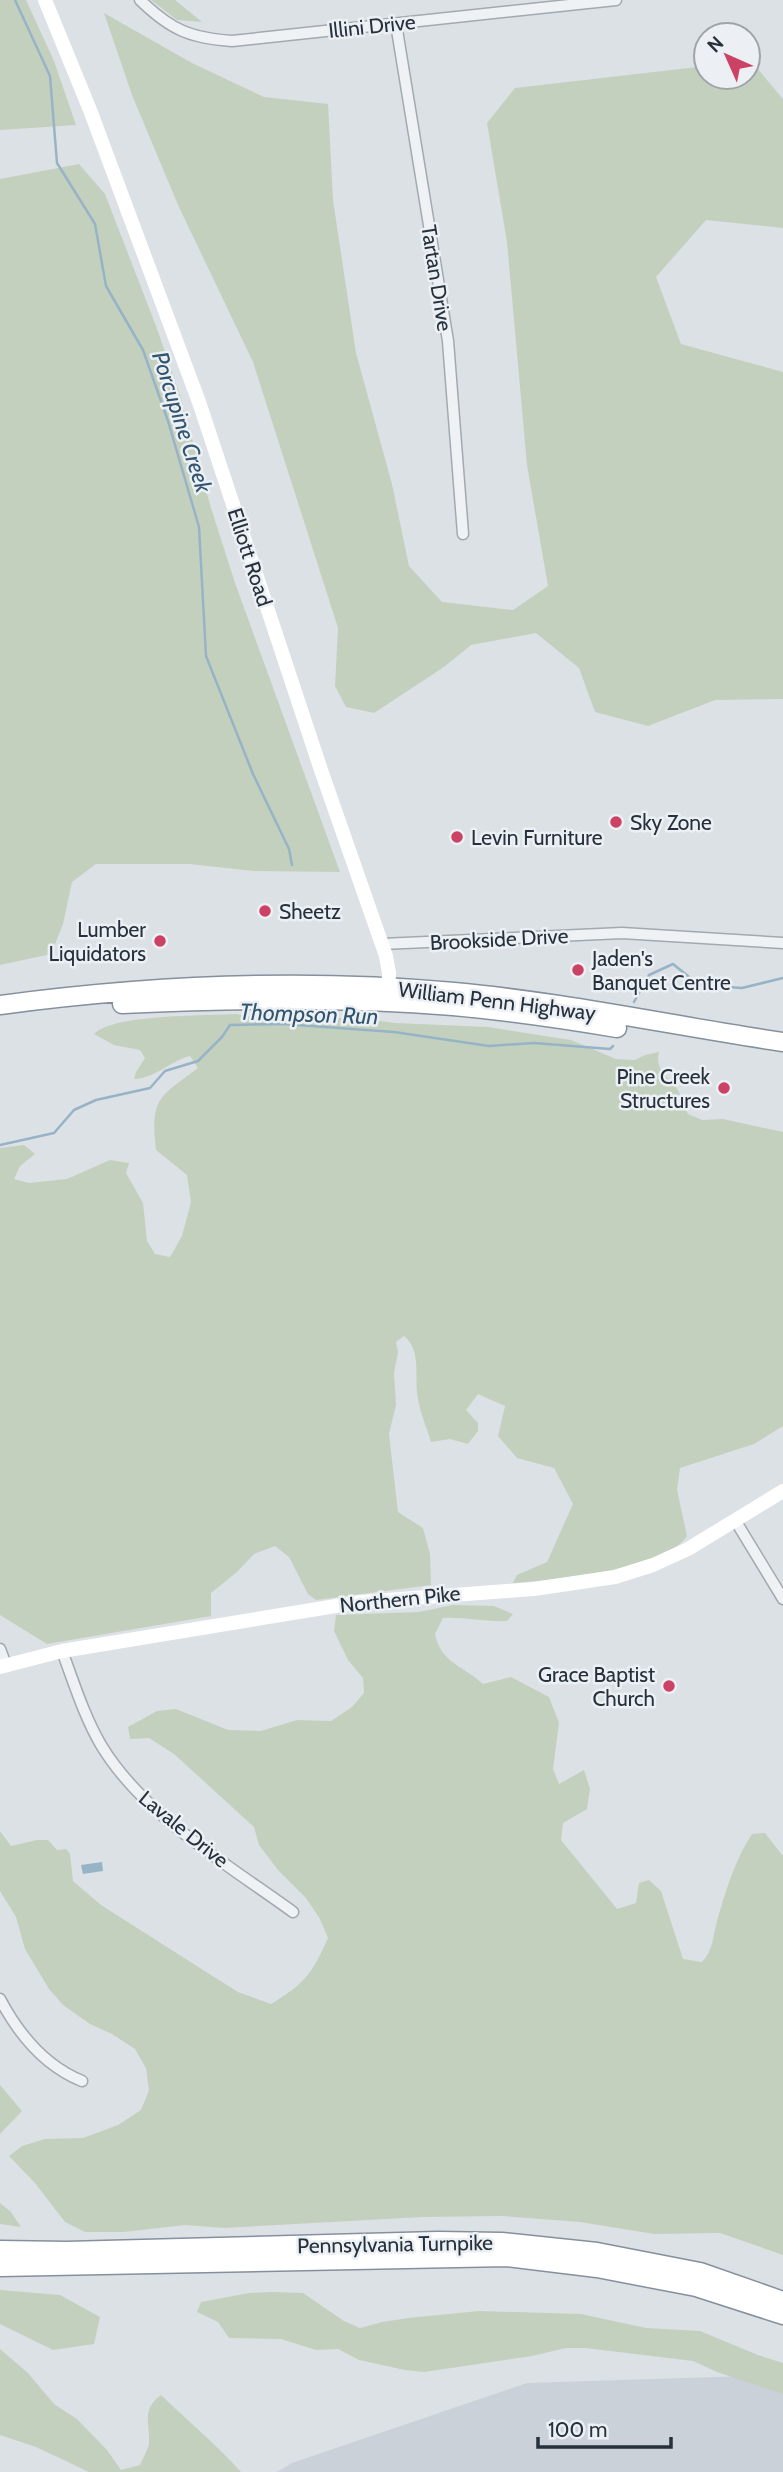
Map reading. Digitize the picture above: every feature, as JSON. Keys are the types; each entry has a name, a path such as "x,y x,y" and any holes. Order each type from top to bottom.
{"highway":[{"name":"William Penn Highway","path":"0,1005 186,987 290,985 388,995 783,1054"},
{"name":"William Penn Highway","path":"0,1016 87,1006 179,1001 456,992 783,1042"},
{"name":"Pennsylvania Turnpike","path":"0,2250 502,2242 597,2252 700,2272 783,2301"},
{"name":"Pennsylvania Turnpike","path":"0,2267 507,2257 597,2268 696,2287 783,2315"}],"street":[{"name":"Elliott Road","path":"45,0 90,110 199,402 382,944 389,967 388,995"},
{"name":"Illini Drive","path":"140,0 167,23 182,31 211,39 232,41 553,3 616,0"},
{"name":"Tartan Drive","path":"396,23 448,341 463,534"},
{"name":"Brookside Drive","path":"382,944 622,933 783,943"},
{"name":"Northern Pike","path":"3,1666 62,1651 360,1602 592,1582 636,1571 668,1559 783,1491"},
{"path":"735,1520 783,1599"},
{"path":"0,1649 3,1666"},
{"name":"Lavale Drive","path":"62,1651 85,1713 101,1745 147,1803 293,1912"},
{"path":"0,1999 40,2053 67,2075 82,2081"}],"shaded area":[{"path":"783,2375 783,2472 277,2472 292,2463 527,2383"}],"green space":[{"path":"0,0 26,0 54,61 76,125 0,130"},
{"path":"151,0 175,0 202,22 177,20"},
{"path":"104,13 192,63 264,97 328,104 333,200 356,353 392,484 409,566 442,602 513,610 548,586 527,465 507,242 487,123 515,88 692,68 692,91 762,91 762,74 783,99 783,228 706,220 656,277 681,344 783,372 783,699 715,700 648,726 595,712 579,668 536,633 471,645 444,667 374,713 346,707 335,686 338,628 253,362 178,205 132,95"},
{"path":"79,164 105,194 156,326 180,395 235,583 340,872 254,871 189,864 96,864 72,882 63,924 51,954 0,965 0,179"},
{"path":"235,1014 265,1018 357,1018 395,1023 488,1027 571,1040 616,1059 635,1060 659,1052 659,1065 679,1092 688,1114 702,1120 723,1119 783,1132 783,1426 754,1444 680,1468 677,1490 687,1536 675,1548 633,1565 606,1571 513,1583 517,1575 547,1562 573,1504 554,1468 517,1458 498,1436 505,1406 478,1394 466,1410 478,1423 478,1431 468,1444 450,1439 431,1442 419,1404 413,1349 404,1336 396,1342 396,1405 389,1434 398,1512 423,1528 430,1554 431,1585 316,1600 308,1594 289,1557 275,1546 254,1554 211,1593 211,1616 47,1644 0,1615 0,1148 24,1145 35,1154 20,1166 14,1179 29,1183 67,1179 110,1160 129,1163 126,1173 143,1203 147,1241 155,1254 170,1257 182,1236 191,1202 187,1175 156,1150 156,1109 166,1093 198,1068 190,1056 148,1076 134,1079 145,1058 140,1050 114,1045 94,1034 104,1027 139,1019"},
{"path":"453,1605 494,1606 513,1614 507,1621 443,1618 435,1634 438,1644 447,1658 483,1684 511,1677 549,1697 559,1723 553,1769 559,1784 584,1770 590,1789 587,1809 563,1823 561,1840 617,1909 636,1903 639,1883 649,1880 661,1891 683,1959 702,1962 711,1948 731,1876 752,1834 765,1833 783,1856 783,2255 720,2233 654,2234 580,2222 502,2216 423,2217 224,2228 185,2225 124,2232 85,2232 65,2222 35,2183 9,2156 22,2146 45,2139 83,2138 118,2125 141,2110 149,2090 146,2068 135,2049 90,2024 63,2005 49,1989 25,1949 16,1917 0,1891 0,1831 11,1846 48,1840 57,1850 66,1849 70,1854 73,1881 101,1905 238,1992 271,2004 300,1983 317,1961 328,1938 320,1919 306,1898 278,1870 259,1845 254,1827 174,1754 149,1738 130,1739 128,1727 157,1711 176,1709 228,1730 261,1731 297,1720 331,1721 352,1707 364,1693 363,1678 348,1660 334,1631 336,1615 419,1612"},
{"path":"0,2085 22,2111 0,2134"},
{"path":"0,2203 11,2212 21,2227 0,2224"},
{"path":"0,2290 60,2295 100,2317 94,2344 53,2350 0,2324"},
{"path":"249,2293 303,2293 344,2321 360,2328 408,2318 479,2311 581,2314 646,2328 700,2331 783,2363 783,2394 693,2361 585,2348 566,2348 532,2356 424,2372 405,2370 359,2360 338,2349 316,2350 281,2339 229,2338 218,2322 197,2312 201,2302"},
{"path":"0,2349 28,2373 54,2404 77,2419 107,2450 121,2470 140,2465 149,2443 149,2411 161,2395 241,2472 89,2472 36,2447 0,2435"}],"water":[{"path":"102,1862 103,1871 83,1874 81,1865"}],"waterway":[{"name":"Porcupine Creek","path":"15,0 50,76 57,163 95,224 106,286 143,350 168,421 199,527 206,656 253,774 289,849 292,865"},
{"name":"Thompson Run","path":"634,1002 649,975 673,964 699,985 742,988 783,978"},
{"name":"Thompson Run","path":"0,1145 54,1133 74,1110 96,1100 150,1088 165,1071 198,1061 230,1025 283,1024 394,1032 489,1046 534,1043 610,1049 613,1046"}],"place":[{"name":"Sky Zone","path":"616,822"},
{"name":"Levin Furniture","path":"457,837"},
{"name":"Sheetz","path":"265,911"},
{"name":"Lumber Liquidators","path":"160,941"},
{"name":"Jaden's Banquet Centre","path":"578,970"},
{"name":"Pine Creek Structures","path":"724,1088"},
{"name":"Grace Baptist Church","path":"669,1686"}]}
